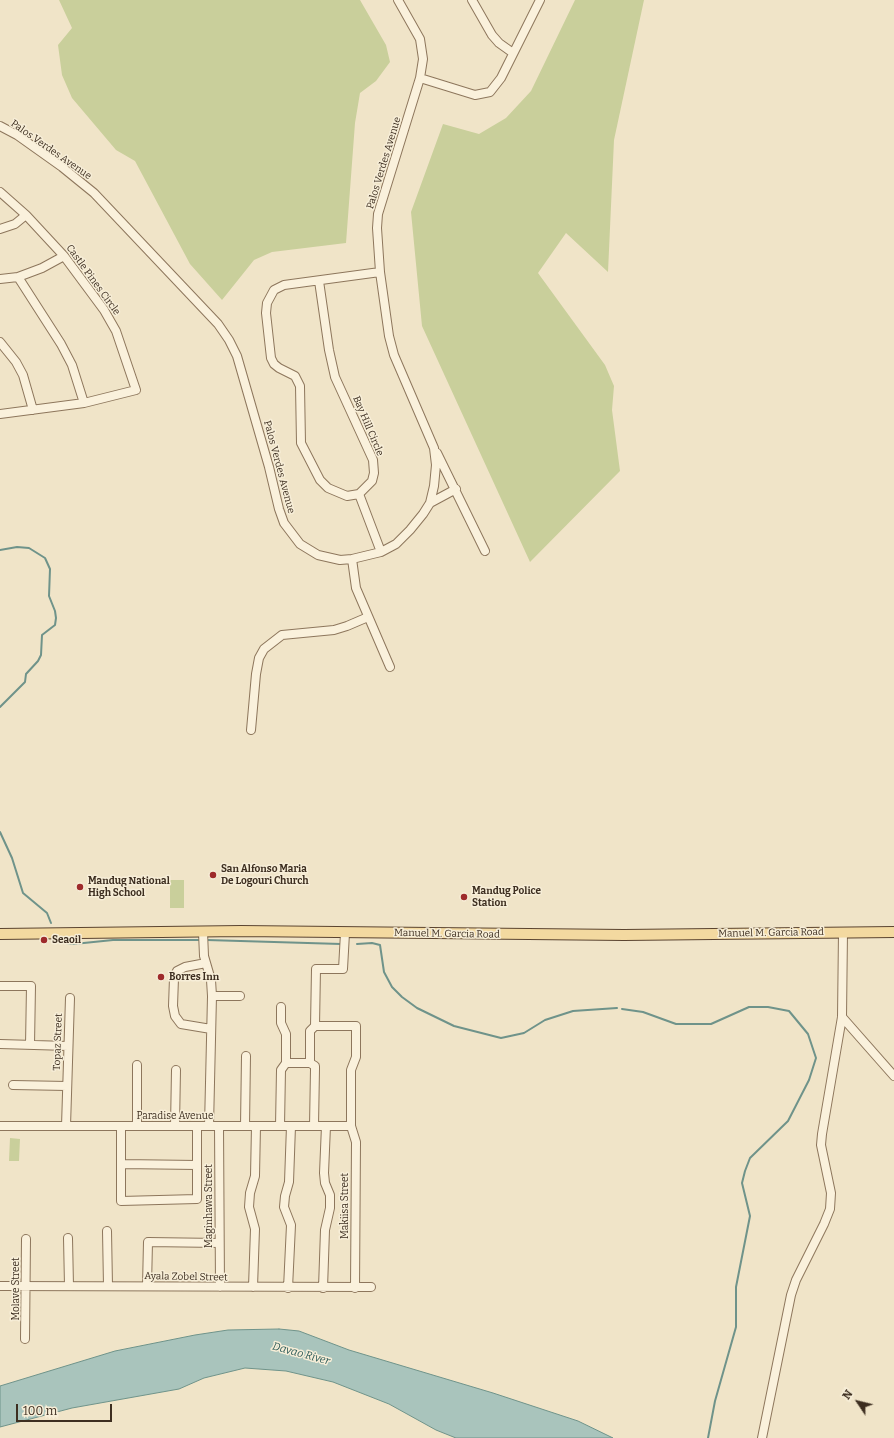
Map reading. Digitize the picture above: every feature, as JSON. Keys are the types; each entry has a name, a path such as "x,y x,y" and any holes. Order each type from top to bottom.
{"main road":[{"name":"Manuel M. Garcia Road","path":"0,934 203,932 624,936 894,932"}],"street":[{"name":"Palos Verdes Avenue","path":"0,126 62,167 94,193 218,324 229,340 237,356 284,523 300,544 308,550 330,558 352,559 381,552 396,544 410,530 430,503 434,486 436,465 434,448 394,355 388,336 380,272 377,228 378,214 420,78 423,59 420,39 398,0"},
{"path":"472,0 492,35 499,43 513,53"},
{"path":"420,78 475,95 490,92 501,78 540,0"},
{"name":"Castle Pines Circle","path":"0,192 26,215 64,256 111,320 136,390 84,403"},
{"path":"0,229 15,224 26,215"},
{"path":"0,279 18,277 42,268 64,256"},
{"path":"380,272 290,284 274,290 267,303 266,313 271,358 274,364 295,376 298,381 301,403 301,442 320,480 328,488 347,496 359,494 381,552"},
{"path":"0,414 84,403 72,365 61,344 18,277"},
{"name":"Bay Hill Circle","path":"319,281 329,350 335,377 373,460 374,473 372,481 359,494"},
{"path":"0,342 16,362 22,375 33,410"},
{"path":"434,448 456,489 485,551"},
{"path":"430,503 456,489"},
{"path":"352,559 356,588 390,666"},
{"path":"251,730 256,674 259,658 264,649 282,635 334,630 368,617"},
{"path":"203,932 206,963 211,980 212,996 209,1126"},
{"path":"762,1438 791,1295 799,1274 830,1209 831,1193 821,1145 842,1017 843,932"},
{"path":"310,1063 310,1031 315,1026 316,969 343,969 345,933"},
{"path":"206,963 185,967 177,971 174,978 173,1006 175,1016 181,1024 211,1028"},
{"path":"0,986 31,986 30,1045"},
{"path":"212,996 240,996"},
{"name":"Topaz Street","path":"66,1126 70,998"},
{"path":"280,1126 281,1070 286,1063 286,1034 281,1023 281,1007"},
{"path":"842,1017 894,1076"},
{"name":"Makiisa Street","path":"315,1026 356,1026 356,1057 351,1070 351,1126 356,1142 355,1288"},
{"path":"0,1044 68,1046"},
{"path":"244,1126 246,1056"},
{"path":"286,1063 310,1063 315,1066 314,1126"},
{"path":"137,1065 137,1126"},
{"path":"175,1126 176,1070"},
{"name":"Topaz Street","path":"13,1085 67,1086"},
{"name":"Paradise Avenue","path":"0,1126 351,1126"},
{"path":"121,1126 121,1201 197,1199 197,1126"},
{"name":"Maginhawa Street","path":"219,1126 220,1287"},
{"path":"253,1287 255,1228 249,1207 250,1193 255,1176 256,1126"},
{"path":"288,1288 291,1225 284,1207 285,1196 290,1182 291,1126"},
{"path":"323,1288 325,1230 329,1213 330,1195 325,1183 324,1173 326,1126"},
{"path":"121,1164 197,1165"},
{"path":"108,1231 108,1286"},
{"path":"68,1238 69,1286"},
{"name":"Molave Street","path":"25,1339 26,1239"},
{"path":"147,1286 148,1242 219,1243"},
{"name":"Ayala Zobel Street","path":"0,1286 288,1288 371,1287"}],"green space":[{"path":"59,0 360,0 386,45 390,62 376,81 360,93 355,123 346,243 272,252 254,260 222,300 190,264 135,161 116,150 72,98 62,75 58,45 72,28"},
{"path":"575,0 644,0 614,140 608,272 566,233 538,273 605,365 614,386 612,410 620,471 530,562 422,326 411,212 443,124 479,134 506,118 531,91"},
{"path":"170,880 184,880 184,908 170,908"},
{"path":"10,1138 20,1139 19,1161 9,1161"}],"water":[{"name":"Davao River","path":"279,1329 299,1331 349,1350 493,1393 578,1421 613,1438 456,1438 436,1430 389,1404 333,1382 286,1371 245,1368 204,1378 179,1389 72,1408 0,1427 0,1386 115,1351 228,1330"}],"waterway":[{"path":"0,550 17,547 29,548 45,558 50,569 49,596 56,618 55,625 42,635 41,655 38,661 26,674 25,682 0,707"},
{"path":"0,832 12,858 23,893 47,913 51,923"},
{"path":"58,942 74,944 113,940 201,940"},
{"path":"207,940 341,944"},
{"path":"357,944 372,943 380,945 384,972 392,987 402,997 417,1008 454,1026 501,1038 524,1033 545,1020 573,1011 617,1008"},
{"path":"622,1009 643,1012 676,1024 711,1024 749,1007 768,1007 789,1011 808,1034 816,1058 809,1080 788,1121 750,1158 745,1171 742,1183 750,1216 736,1287 736,1327 715,1401 708,1438"}],"place":[{"name":"San Alfonso Maria De Logouri Church","path":"213,875"},
{"name":"Mandug National High School","path":"80,887"},
{"name":"Mandug Police Station","path":"464,897"},
{"name":"Seaoil","path":"44,940"},
{"name":"Borres Inn","path":"161,977"}]}
